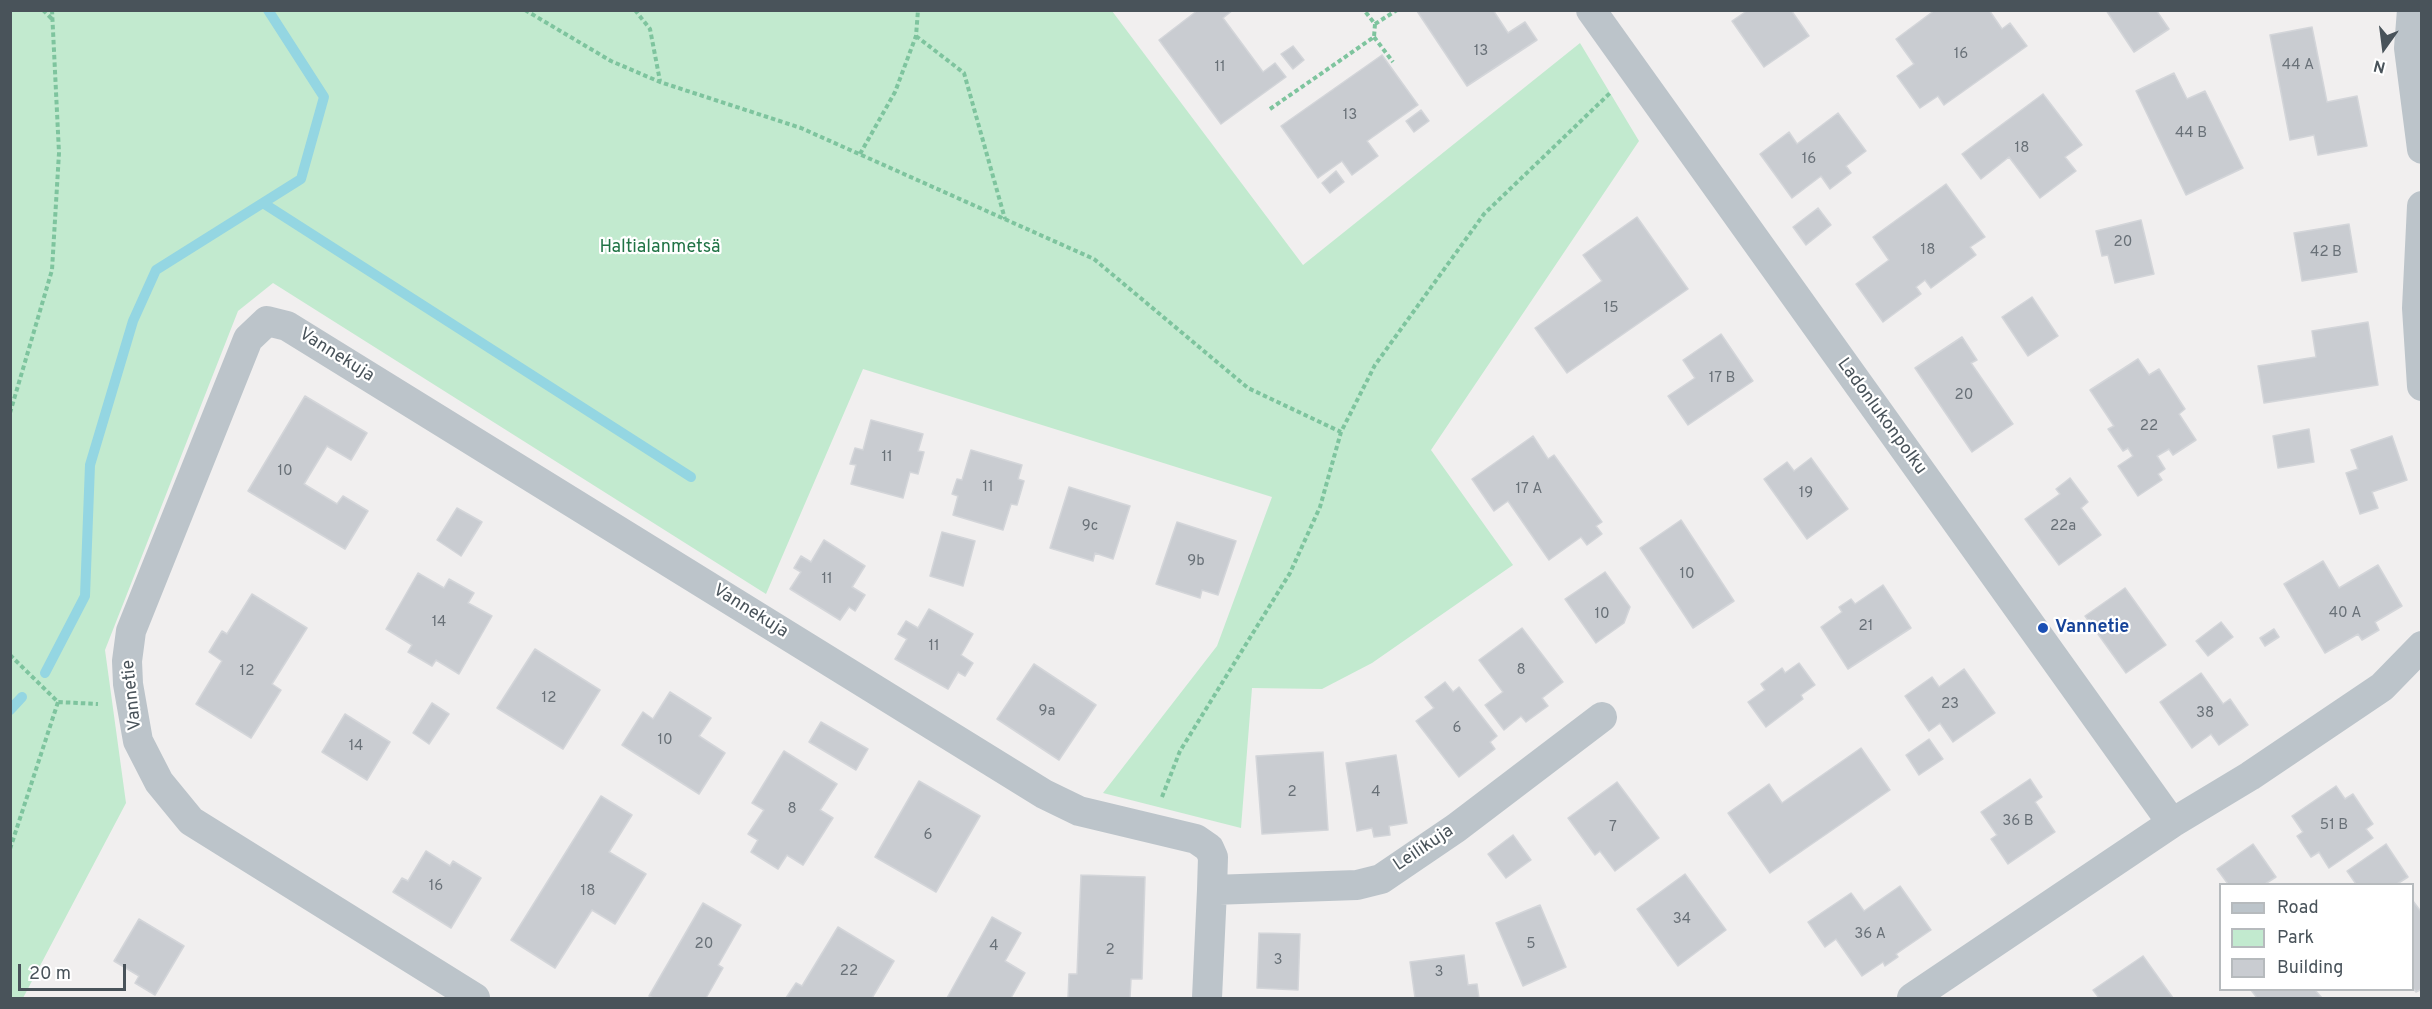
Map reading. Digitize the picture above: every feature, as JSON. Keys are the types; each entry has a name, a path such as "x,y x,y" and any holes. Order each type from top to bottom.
{"street":[{"name":"Ladonlukonpolku","path":"1591,10 2172,823"},
{"path":"2412,10 2409,48 2421,149"},
{"path":"2421,206 2417,308 2421,386"},
{"name":"Vannetie","path":"267,321 248,339 131,631 127,661 130,706 138,741 159,783 191,821 475,999"},
{"name":"Vannekuja","path":"267,321 287,326 1044,794 1079,811 1196,839 1209,848 1213,857 1212,890"},
{"path":"1912,999 2172,823 2250,776 2382,687 2421,646"},
{"name":"Leilikuja","path":"1212,890 1357,885 1381,879 1456,828 1602,717"},
{"path":"1207,999 1212,890"}],"path":[{"path":"43,10 53,19"},
{"path":"10,413 52,270 59,153 52,10"},
{"path":"525,10 611,60 660,82 801,128 1094,259 1248,388 1341,432"},
{"path":"635,10 650,29 660,82"},
{"path":"860,154 896,92 916,36 918,10"},
{"path":"1364,10 1375,24 1374,37 1394,62"},
{"path":"1375,24 1397,10"},
{"path":"916,36 964,73 1005,219"},
{"path":"1270,109 1374,37"},
{"path":"1150,829 1180,751 1290,573 1320,507 1341,432 1375,365 1484,214 1635,70"},
{"path":"10,655 58,702 130,706"},
{"path":"10,849 58,702"}],"green space":[{"name":"Haltialanmetsä","path":"10,11 1112,11 1303,265 1580,43 1639,141 1431,450 1513,565 1372,663 1322,689 1252,688 1241,828 1103,793 1217,646 1272,497 863,369 766,594 273,283 238,311 105,650 126,803 23,998 11,998"}],"building":[{"path":"1198,10 1233,10 1223,18 1263,72 1275,63 1286,77 1221,124 1159,40"},
{"path":"1493,10 1508,33 1525,22 1537,40 1467,86 1417,11"},
{"path":"1748,10 1791,10 1809,36 1764,67 1732,21"},
{"path":"1935,10 1989,10 2002,29 2010,23 2027,46 1944,105 1938,96 1920,108 1897,76 1914,64 1896,39"},
{"path":"2106,10 2156,10 2169,29 2134,52"},
{"path":"2312,27 2327,102 2357,96 2367,146 2318,155 2314,135 2290,140 2270,35"},
{"path":"1293,46 1304,60 1293,69 1281,54"},
{"path":"1382,55 1418,105 1367,141 1378,156 1352,175 1342,161 1318,178 1281,126"},
{"path":"2174,73 2187,99 2205,91 2243,168 2186,195 2136,91"},
{"path":"2043,94 2082,145 2065,157 2076,171 2040,198 2009,157 1981,179 1962,154"},
{"path":"1421,110 1429,121 1414,132 1406,121"},
{"path":"1838,113 1866,151 1846,166 1851,173 1830,189 1821,176 1792,198 1760,154 1789,132 1797,144"},
{"path":"1336,171 1344,182 1330,193 1322,183"},
{"path":"1946,184 1985,237 1970,247 1976,255 1931,288 1925,280 1916,287 1921,294 1883,322 1856,284 1889,260 1873,237"},
{"path":"1818,208 1831,225 1806,245 1793,227"},
{"path":"1637,217 1688,289 1567,373 1535,328 1602,281 1583,255"},
{"path":"2141,220 2154,274 2115,283 2108,255 2102,256 2096,231"},
{"path":"2349,224 2357,272 2302,281 2294,233"},
{"path":"2032,297 2058,336 2028,356 2002,317"},
{"path":"2368,322 2378,385 2264,403 2258,366 2316,357 2312,331"},
{"path":"1721,334 1753,381 1688,425 1668,396 1695,378 1683,360"},
{"path":"1962,337 1977,360 1971,363 2013,424 1972,452 1915,368"},
{"path":"2138,359 2149,375 2159,369 2185,409 2179,414 2196,440 2173,455 2169,449 2157,456 2165,469 2158,474 2162,480 2138,496 2118,466 2133,456 2128,448 2123,451 2108,429 2114,426 2090,390"},
{"path":"305,396 367,433 351,460 327,446 304,484 337,504 343,496 368,511 345,549 248,491"},
{"path":"871,420 923,434 918,451 924,452 918,474 910,472 903,498 851,484 856,465 850,464 855,448 863,450"},
{"path":"2309,429 2314,462 2278,468 2273,436"},
{"path":"1533,436 1548,459 1554,455 1602,522 1596,526 1602,534 1587,545 1581,537 1549,560 1508,501 1494,511 1472,479"},
{"path":"2392,436 2407,480 2372,492 2378,508 2360,514 2346,473 2358,469 2351,450"},
{"path":"971,450 1022,465 1018,479 1024,481 1017,505 1011,504 1003,530 953,515 958,496 952,494 957,479 962,480"},
{"path":"1811,458 1848,509 1807,539 1764,479 1787,462 1794,471"},
{"path":"2070,478 2088,502 2081,508 2101,535 2059,565 2025,519 2060,494 2056,489"},
{"path":"1069,487 1130,506 1113,559 1095,553 1093,561 1050,548"},
{"path":"457,508 482,522 461,556 437,540"},
{"path":"1681,520 1734,601 1693,628 1640,548"},
{"path":"1177,522 1236,541 1218,595 1202,590 1200,598 1156,584"},
{"path":"942,532 975,541 963,586 930,576"},
{"path":"824,540 865,566 852,587 865,595 855,611 849,607 840,620 790,589 801,572 794,568 801,556 811,562"},
{"path":"2323,561 2339,588 2378,565 2402,606 2375,622 2379,630 2362,640 2358,634 2325,653 2284,584"},
{"path":"1605,572 1630,607 1624,623 1596,643 1565,599"},
{"path":"418,573 444,588 449,579 474,593 468,603 492,616 459,674 436,660 432,666 408,652 412,645 386,629"},
{"path":"1883,585 1911,628 1848,669 1821,627 1842,612 1839,607 1851,599 1855,604"},
{"path":"2125,588 2166,645 2126,673 2085,616"},
{"path":"252,594 307,628 272,684 281,690 251,738 196,704 222,661 209,652 222,631 227,634"},
{"path":"929,609 973,634 961,655 973,663 965,676 958,672 948,689 895,659 907,639 898,634 906,621 918,628"},
{"path":"2221,622 2233,637 2208,656 2196,641"},
{"path":"1522,628 1563,682 1542,698 1548,706 1526,722 1521,716 1504,730 1485,705 1503,692 1479,660"},
{"path":"2274,629 2279,637 2265,646 2260,638"},
{"path":"535,649 600,690 563,749 497,708"},
{"path":"1799,663 1815,685 1801,695 1803,699 1766,727 1748,702 1765,690 1761,684 1782,668 1785,673"},
{"path":"1034,664 1096,705 1059,760 997,719"},
{"path":"1964,669 1995,713 1953,742 1940,723 1929,731 1905,696 1932,677 1939,687"},
{"path":"2201,673 2223,704 2230,699 2248,725 2219,745 2211,734 2192,748 2160,702"},
{"path":"1445,682 1453,692 1459,687 1497,736 1490,742 1495,749 1459,777 1416,721 1434,708 1425,697"},
{"path":"670,692 711,718 699,736 725,753 699,794 622,745 643,712 653,719"},
{"path":"432,703 449,714 429,744 413,733"},
{"path":"345,714 390,742 367,780 322,752"},
{"path":"821,722 868,749 856,770 809,742"},
{"path":"1929,739 1943,759 1919,775 1906,755"},
{"path":"1861,748 1890,790 1770,873 1728,813 1769,784 1782,803"},
{"path":"784,751 837,784 820,810 833,818 803,865 787,855 778,869 751,852 758,840 748,834 764,810 752,803"},
{"path":"1323,752 1328,830 1262,834 1256,756"},
{"path":"1396,755 1407,823 1389,826 1390,835 1374,837 1372,828 1357,831 1346,763"},
{"path":"2030,779 2042,797 2035,802 2055,832 2008,864 1991,839 1997,835 1981,812"},
{"path":"919,781 980,816 936,892 875,857"},
{"path":"1617,782 1659,838 1615,871 1600,851 1595,855 1568,818"},
{"path":"2336,786 2345,799 2353,794 2373,824 2366,829 2373,838 2329,868 2319,852 2311,857 2297,836 2303,832 2292,816"},
{"path":"601,796 632,815 609,852 646,874 615,924 592,910 555,968 511,940"},
{"path":"1513,835 1531,860 1506,878 1488,854"},
{"path":"2253,844 2276,877 2267,883 2227,883 2217,869"},
{"path":"2386,844 2408,877 2399,883 2355,883 2347,871"},
{"path":"426,851 450,866 453,861 481,878 451,928 393,892 402,878 408,881"},
{"path":"1685,874 1726,930 1678,966 1637,909"},
{"path":"1081,875 1145,877 1142,979 1131,979 1130,998 1068,998 1069,974 1077,974"},
{"path":"1900,886 1931,930 1896,954 1898,957 1885,966 1883,962 1862,976 1836,939 1825,947 1808,922 1851,893 1864,911"},
{"path":"2414,902 2422,913 2422,989 2416,992 2414,990"},
{"path":"703,903 741,925 718,965 723,968 706,998 653,998 649,996"},
{"path":"1540,905 1566,967 1523,986 1496,923"},
{"path":"992,917 1021,933 1005,961 1025,973 1011,998 947,998"},
{"path":"139,919 184,946 155,995 135,983 139,976 114,961"},
{"path":"838,927 894,961 872,998 786,998 796,983 802,986"},
{"path":"1259,933 1300,934 1298,990 1257,988"},
{"path":"1464,955 1468,985 1477,984 1479,998 1415,998 1410,962"},
{"path":"2143,956 2173,998 2099,998 2093,990"},
{"path":"2252,991 2316,991 2322,998 2257,998"}],"waterway":[{"path":"45,673 85,596 90,465 133,321 156,270 301,179 324,97 268,10"},
{"path":"263,203 691,477"},
{"path":"10,710 22,697"}],"place":[{"name":"Vannetie","path":"2043,628"}]}
